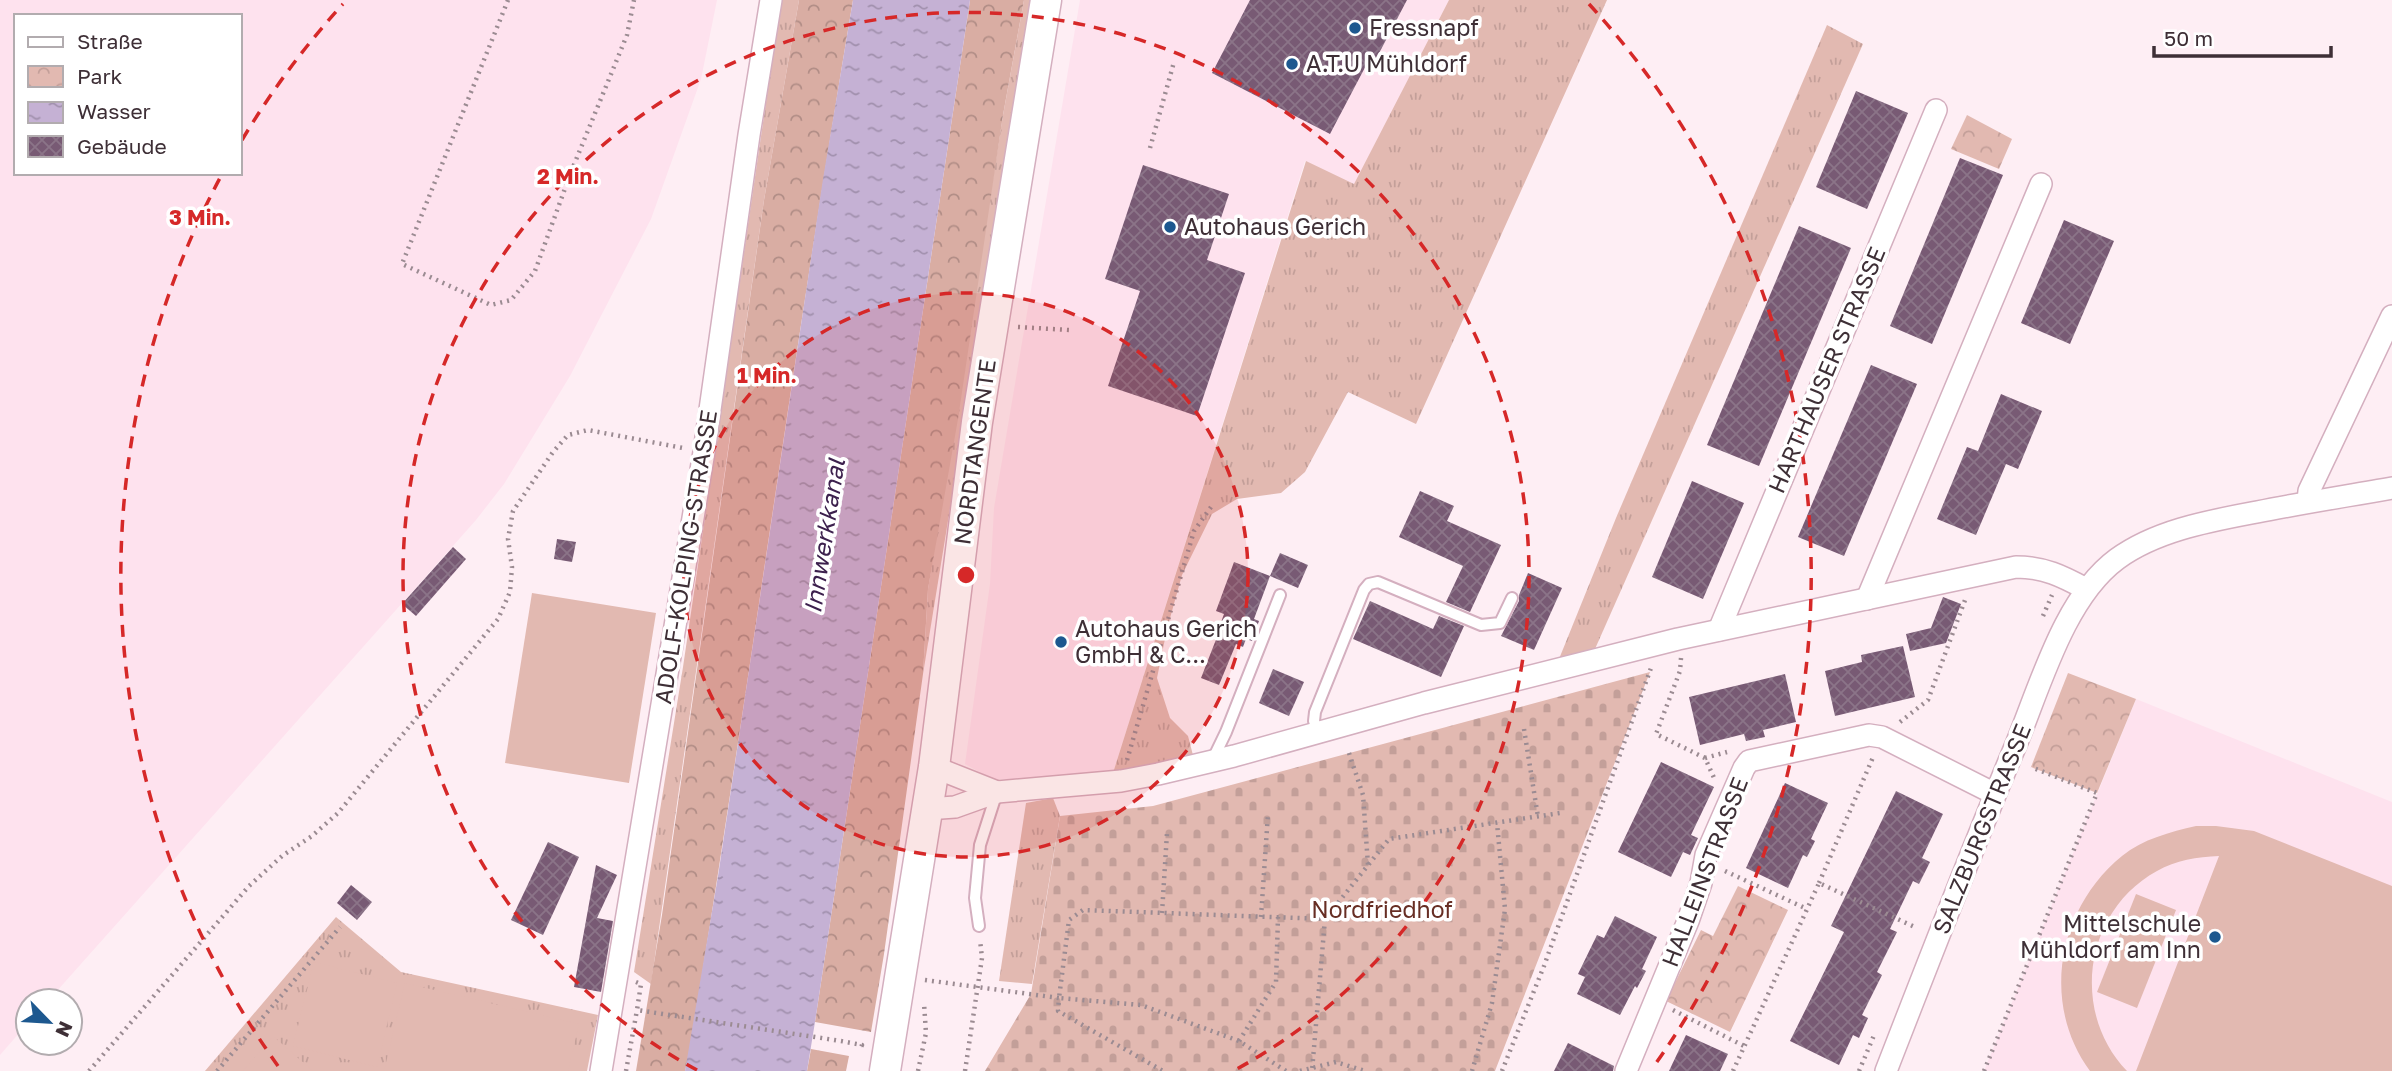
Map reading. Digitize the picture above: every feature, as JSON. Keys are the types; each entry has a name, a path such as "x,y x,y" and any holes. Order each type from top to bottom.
{"main road":[{"name":"NORDTANGENTE","path":"872,1065 934,767 977,422 1046,0"}],"street":[{"name":"ADOLF-KOLPING-STRASSE","path":"601,1071 704,453 771,0"},
{"name":"HARTHAUSER STRASSE","path":"1719,630 1936,110"},
{"path":"1867,599 2041,184"},
{"path":"2308,502 2309,491 2392,316"},
{"path":"927,809 955,807 997,792 1121,781 1212,761 1660,643 2016,567 2035,567 2064,576 2086,589 2118,558 2141,545 2207,522 2392,488"},
{"name":"SALZBURGSTRASSE","path":"1886,1071 1995,794 2058,644 2086,589"},
{"name":"HALLEINSTRASSE","path":"1626,1071 1688,921 1701,883 1704,861 1749,761 1869,735 1882,737"},
{"path":"1882,737 1995,794"},
{"path":"934,767 997,792"}],"lane":[{"path":"1318,733 1314,721 1315,712 1364,590 1369,584 1378,582 1481,625 1500,623 1512,598"},
{"path":"1212,761 1226,733 1280,595"},
{"path":"979,926 975,898 980,845 997,792"}],"path":[{"path":"508,0 402,264 491,305 512,300 535,271 571,172 627,35 634,0"},
{"path":"1150,148 1174,62"},
{"path":"1017,327 1069,330"},
{"path":"89,1071 248,886 338,813 498,619 510,592 512,567 509,539 513,511 553,452 568,435 588,430 704,453"},
{"path":"1121,781 1179,575 1194,531 1211,507"},
{"path":"1733,1071 1882,737 1928,700 1975,576"},
{"path":"1502,1071 1544,966 1660,643"},
{"path":"1682,650 1680,671 1656,734 1705,758 1726,807"},
{"path":"1524,729 1538,817"},
{"path":"1349,753 1363,795 1368,866"},
{"path":"1984,1071 2097,793 2031,767"},
{"path":"1312,1070 1325,919 1389,839 1560,813"},
{"path":"1261,917 1268,814"},
{"path":"1472,1071 1492,1003 1505,909 1497,823"},
{"path":"1162,913 1167,833"},
{"path":"1704,861 1807,909"},
{"path":"1819,883 1917,928"},
{"path":"1163,1071 1058,1011 1069,920 1083,910 1325,919"},
{"path":"1239,1041 1276,982 1278,917"},
{"path":"965,1071 982,958 979,926"},
{"path":"217,1071 340,927"},
{"path":"619,975 641,984 626,1071"},
{"path":"925,981 1141,1005 1239,1041 1286,1071"},
{"path":"1655,1001 1744,1045"},
{"path":"638,1010 862,1045 872,1065"},
{"path":"1300,1071 1336,1062 1365,1071"}],"shaded area":[{"path":"0,0 717,0 701,79 651,219 570,376 504,484 476,520 60,987 14,987 14,1039 0,1055"},
{"path":"1080,0 1449,0 1354,185 1305,161 1113,773 1038,779 992,779 965,764 990,584 994,508"},
{"name":"Mittelschule Mühldorf am Inn","path":"2136,699 2392,802 2392,1071 1984,1071"}],"green space":[{"path":"781,0 799,0 764,200 651,984 634,972 683,667"},
{"path":"799,0 853,0 690,1050 685,1071 636,1071 662,915 764,200"},
{"path":"970,0 1024,0 1003,115 958,419 928,589 923,674 871,1032 815,1022"},
{"path":"1024,0 1033,0 923,674 928,589 1003,115"},
{"path":"1449,0 1607,0 1416,424 1348,392 1305,472 1281,493 1237,499 1212,514 1182,575 1157,678 1170,718 1188,736 1194,759 1113,773 1306,161 1354,184"},
{"path":"1827,25 1863,44 1595,649 1559,659 1616,518"},
{"path":"1967,115 2012,139 1999,169 1951,149"},
{"path":"532,593 656,613 629,783 505,763"},
{"name":"Nordfriedhof","path":"1650,672 1495,1071 985,1071 1031,994 1060,816 1153,806"},
{"path":"2068,673 2136,699 2097,793 2031,767"},
{"path":"1053,798 1060,816 1032,984 999,981 1026,803"},
{"path":"2196,826 2254,831 2392,886 2392,1071 2136,1071 2219,856 2187,860 2164,867 2132,889 2114,911 2100,936 2093,964 2092,992 2097,1020 2109,1047 2127,1071 2090,1071 2074,1044 2065,1016 2061,987 2063,958 2071,929 2083,902 2100,877 2122,856 2148,841"},
{"path":"1738,886 1788,910 1730,1032 1666,1001 1701,930 1713,936"},
{"path":"2136,894 2176,910 2137,1008 2097,992"},
{"path":"336,917 401,972 598,1015 587,1071 205,1071"},
{"path":"314,962 397,983 377,1067 293,1046"},
{"path":"405,983 579,1024 568,1071 384,1071"},
{"path":"273,1036 313,1071 243,1071"},
{"path":"811,1049 849,1056 846,1071 807,1071"}],"water":[{"name":"Innwerkkanal","path":"853,0 970,0 815,1022 807,1071 685,1071 718,876 823,179"}],"building":[{"name":"A.T.U Mühldorf","path":"1250,0 1407,0 1376,59 1371,56 1330,134 1212,73"},
{"path":"1856,91 1908,113 1867,209 1816,187"},
{"path":"1960,158 2003,175 1932,344 1890,326"},
{"path":"1143,165 1229,194 1207,260 1245,273 1197,416 1108,386 1140,291 1105,279"},
{"path":"2064,220 2114,241 2070,344 2021,323"},
{"path":"1799,226 1851,248 1759,466 1707,445"},
{"path":"1871,365 1917,384 1844,556 1798,537"},
{"path":"2001,394 2042,411 2018,469 2006,464 1976,535 1937,519 1967,447 1978,451"},
{"path":"1692,481 1744,503 1703,599 1652,577"},
{"path":"1420,491 1454,506 1447,521 1501,545 1470,612 1446,602 1463,566 1399,537"},
{"path":"557,539 576,542 572,562 554,559"},
{"path":"453,547 466,559 416,616 402,604"},
{"path":"1280,553 1308,565 1298,588 1270,576"},
{"path":"1234,562 1270,576 1254,619 1259,621 1252,641 1246,639 1243,647 1236,644 1219,685 1201,678 1224,614 1216,611"},
{"path":"1528,573 1562,588 1534,650 1501,636 1519,601"},
{"path":"1943,597 1961,604 1946,643 1910,651 1906,634 1931,628"},
{"path":"1370,601 1433,629 1439,616 1464,626 1441,677 1353,639"},
{"path":"1903,646 1915,697 1835,716 1825,671 1862,662 1861,655"},
{"path":"1273,669 1304,682 1289,716 1259,703"},
{"path":"1785,674 1796,722 1763,730 1765,737 1746,741 1744,734 1700,745 1689,697"},
{"path":"1661,762 1714,787 1691,835 1698,838 1690,855 1683,852 1671,877 1618,852"},
{"path":"1785,783 1828,803 1811,839 1815,841 1807,857 1803,855 1788,888 1746,868"},
{"path":"1896,791 1943,814 1922,858 1930,862 1919,884 1913,881 1890,929 1897,932 1877,972 1882,975 1862,1015 1868,1018 1859,1038 1853,1035 1839,1065 1790,1041 1844,932 1831,926"},
{"path":"548,842 579,857 543,935 511,920"},
{"path":"596,865 617,875 597,918 613,921 601,992 574,987"},
{"path":"351,885 372,902 357,920 337,903"},
{"path":"1615,916 1657,937 1642,969 1646,971 1620,1015 1577,994 1585,977 1578,974 1597,935 1604,938"},
{"path":"1686,1035 1728,1054 1720,1071 1669,1071"},
{"path":"1568,1043 1614,1066 1613,1071 1554,1071"}],"place":[{"name":"Fressnapf","path":"1355,28"},
{"name":"A.T.U Mühldorf","path":"1292,64"},
{"name":"Autohaus Gerich","path":"1170,227"},
{"name":"Autohaus Gerich GmbH & C...","path":"1061,642"},
{"name":"Mittelschule Mühldorf am Inn","path":"2215,937"}]}
